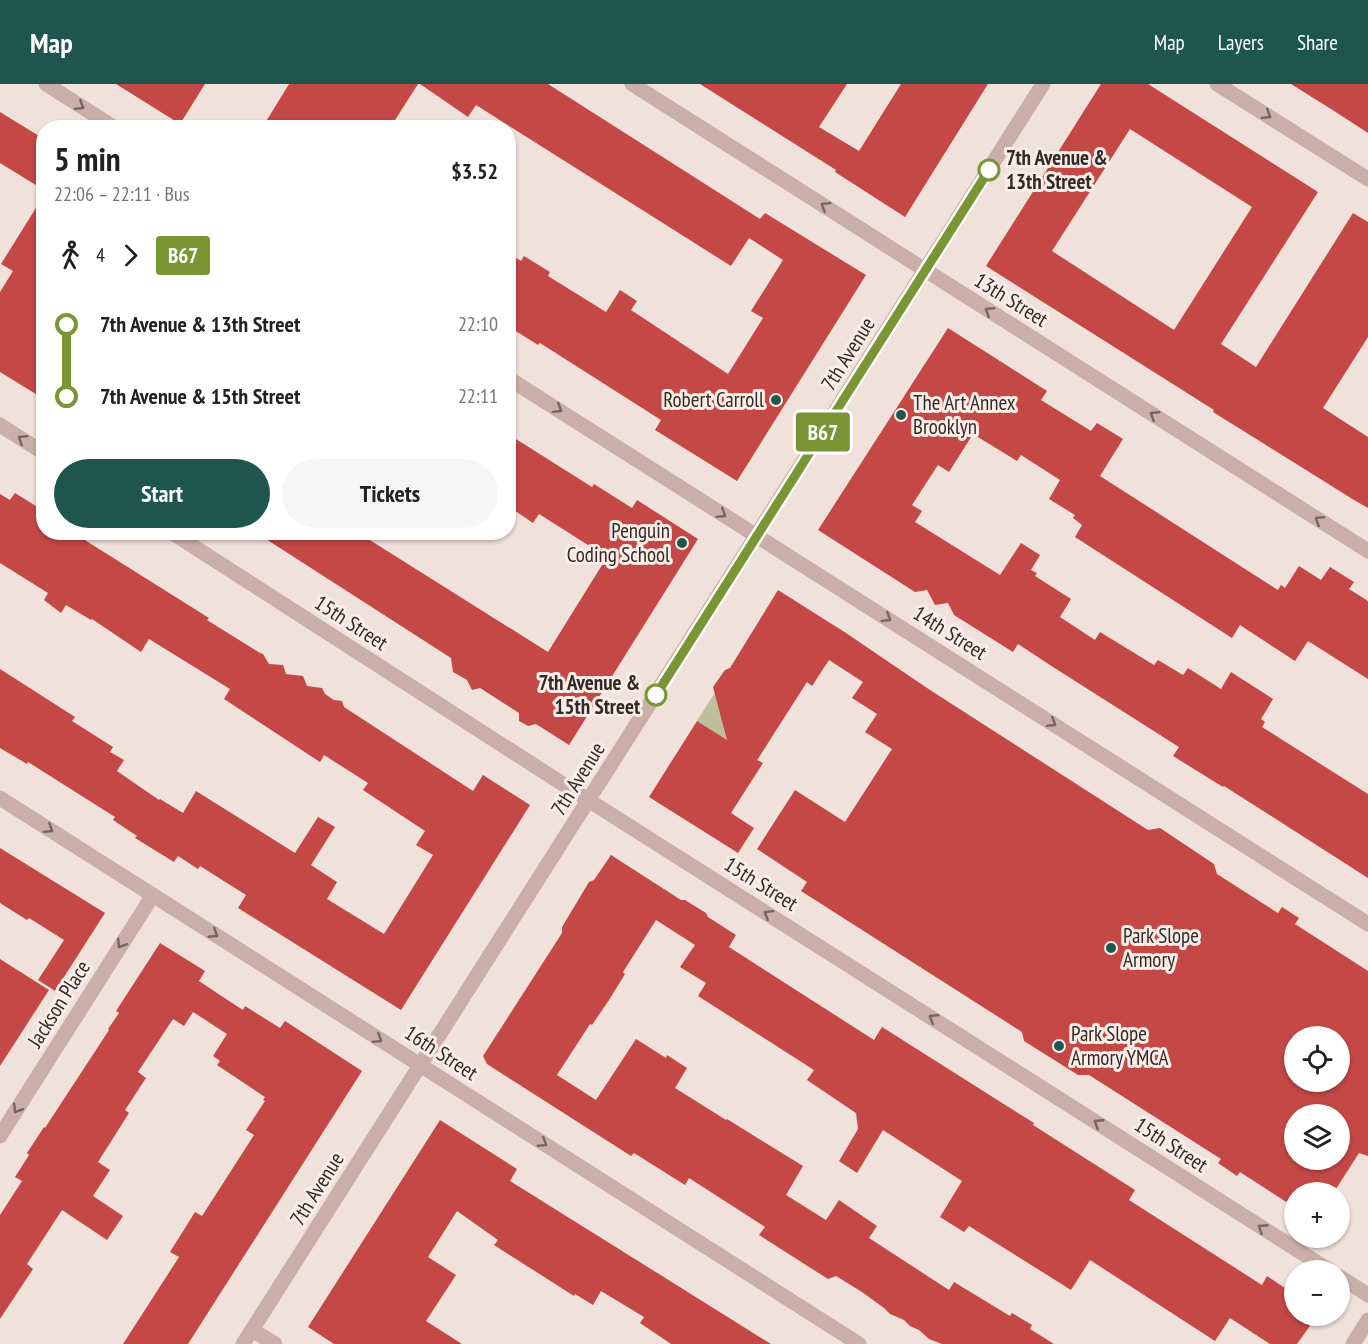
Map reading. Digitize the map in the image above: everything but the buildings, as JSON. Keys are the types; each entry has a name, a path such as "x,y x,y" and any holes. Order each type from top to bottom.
{"street":[{"path":"46,84 102,120"},
{"name":"13th Street","path":"632,84 1368,551"},
{"name":"7th Avenue","path":"243,1344 1043,84"},
{"path":"1217,84 1368,179"},
{"name":"14th Street","path":"516,383 1368,924"},
{"path":"0,425 36,448"},
{"name":"15th Street","path":"183,540 1313,1260"},
{"name":"16th Street","path":"0,798 859,1344"},
{"name":"Jackson Place","path":"0,1136 153,895"},
{"path":"1350,1283 1368,1295"},
{"path":"1353,1344 1368,1320"},
{"path":"252,1330 275,1344"}],"green space":[{"path":"714,694 775,732 758,760 697,721"}],"bus line":[{"name":"B67","path":"656,695 989,170"}],"place":[{"name":"7th Avenue & 13th Street","path":"989,170"},
{"name":"Robert Carroll","path":"776,400"},
{"name":"The Art Annex Brooklyn","path":"901,415"},
{"name":"Penguin Coding School","path":"682,543"},
{"name":"7th Avenue & 15th Street","path":"656,695"},
{"name":"Park Slope Armory","path":"1111,948"},
{"name":"Park Slope Armory YMCA","path":"1059,1046"}]}
